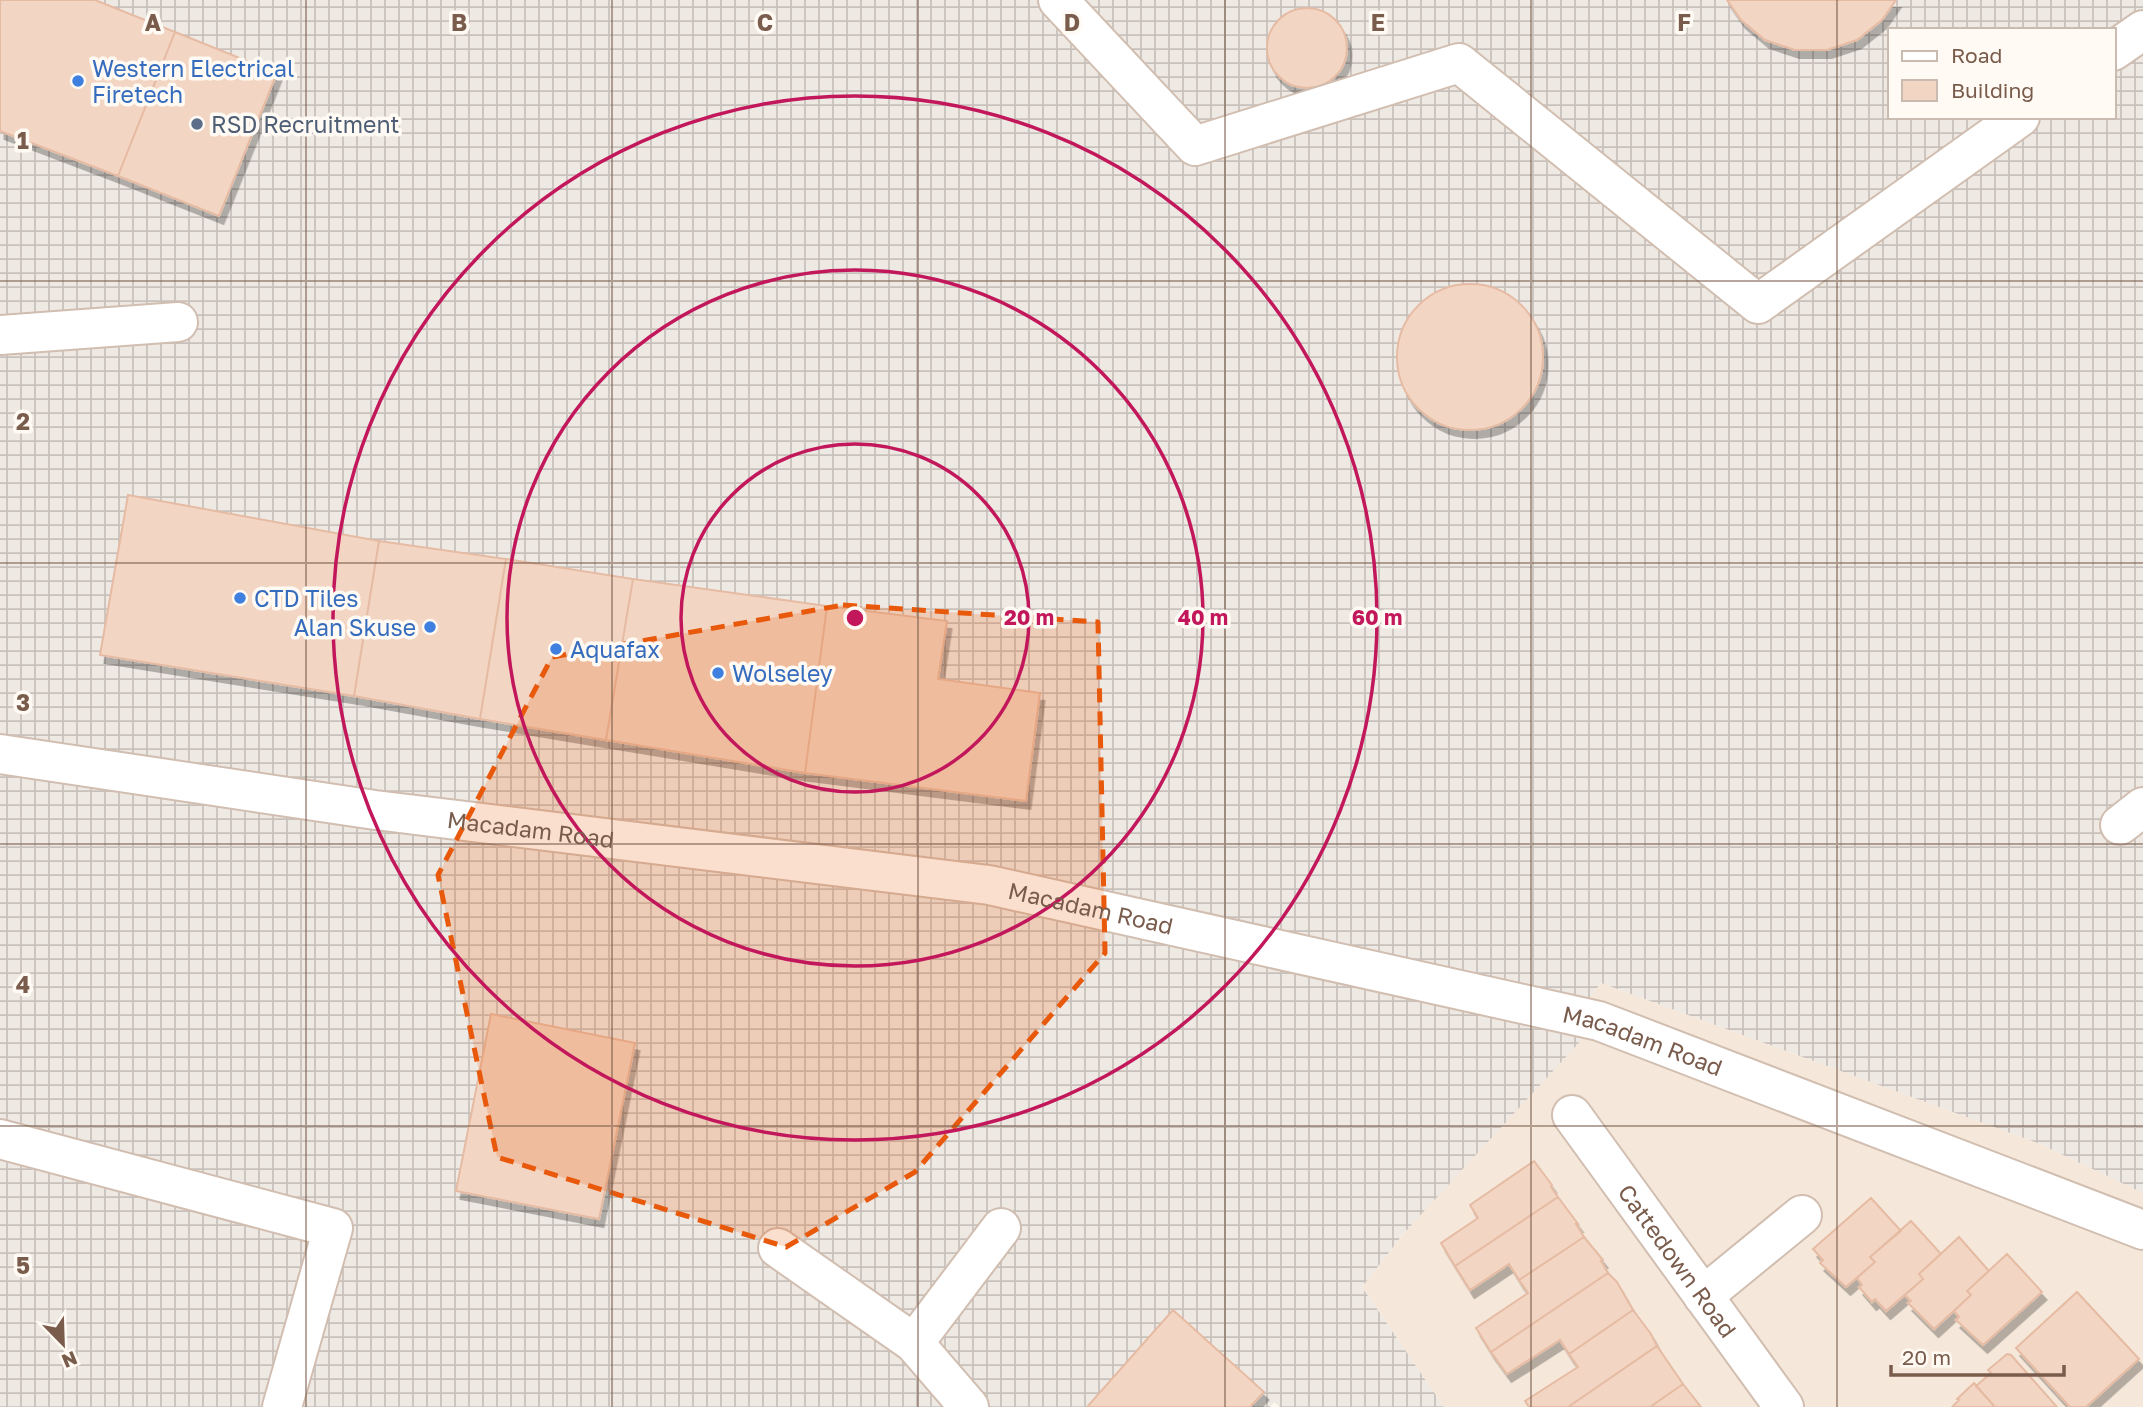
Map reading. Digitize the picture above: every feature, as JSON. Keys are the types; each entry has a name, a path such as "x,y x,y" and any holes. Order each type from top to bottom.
{"street":[{"path":"1058,0 1195,146 1460,63 1758,304 2017,119"},
{"path":"2115,50 2143,30"},
{"path":"0,335 178,322"},
{"name":"Macadam Road","path":"0,754 375,810 989,885 1599,1021 2143,1230"},
{"name":"Cattedown Road","path":"1572,1115 1784,1407"},
{"path":"0,1139 334,1228 282,1407"},
{"path":"1703,1296 1802,1215"},
{"path":"914,1343 1001,1228"},
{"path":"778,1248 914,1343 969,1407"}],"highlighted area":[{"path":"843,605 1098,622 1105,953 915,1172 786,1247 497,1157 438,875 552,657"}],"shaded area":[{"path":"0,0 2143,0 2143,1193 2040,1144 1601,983 1576,1015 1599,1021 1404,1233 1362,1287 1444,1407 1280,1407 1274,1402 1270,1407 0,1407"},
{"path":"1601,983 2040,1144 2143,1193 2143,1407 1444,1407 1362,1287"}],"building":[{"name":"Western Electrical Firetech","path":"0,0 95,0 175,32 118,176 0,131"},
{"path":"1727,0 1896,0 1882,20 1857,40 1827,50 1795,50 1765,40 1741,20"},
{"path":"1307,8 1322,11 1335,20 1344,33 1347,48 1344,63 1335,76 1322,85 1307,88 1292,85 1279,76 1270,63 1267,48 1270,33 1279,20 1292,11"},
{"name":"RSD Recruitment","path":"175,32 277,73 219,216 118,176"},
{"path":"1470,284 1498,289 1522,305 1538,329 1543,357 1538,385 1522,409 1498,425 1470,430 1442,425 1418,409 1402,385 1397,357 1402,329 1418,305 1442,289"},
{"name":"CTD Tiles","path":"128,495 379,541 354,696 100,655"},
{"name":"Alan Skuse","path":"379,541 506,559 480,719 354,696"},
{"name":"Aquafax","path":"506,559 633,579 606,740 480,719"},
{"name":"Wolseley","path":"633,579 827,606 805,773 606,740"},
{"name":"Wolseley","path":"827,606 947,621 938,679 1040,693 1026,801 805,773"},
{"path":"491,1014 635,1043 599,1219 456,1191"},
{"path":"1534,1161 1558,1197 1455,1266 1441,1243 1478,1218 1470,1205"},
{"path":"1558,1197 1584,1237 1519,1280 1509,1264 1470,1290 1455,1266"},
{"path":"1871,1198 1901,1231 1870,1257 1875,1262 1846,1287 1820,1263 1823,1260 1813,1249"},
{"path":"1911,1221 1941,1254 1919,1274 1923,1279 1886,1311 1875,1299 1872,1302 1859,1287 1862,1285 1857,1278 1875,1262 1870,1257"},
{"path":"1584,1237 1603,1260 1601,1261 1608,1273 1491,1352 1476,1328 1528,1293 1519,1280"},
{"path":"1959,1237 1989,1271 1967,1291 1971,1295 1934,1329 1908,1303 1911,1301 1905,1295 1923,1279 1919,1274"},
{"path":"2007,1254 2042,1292 1983,1345 1956,1320 1959,1317 1954,1311 1971,1295 1967,1291"},
{"path":"1608,1273 1617,1282 1633,1310 1569,1354 1560,1340 1507,1374 1491,1352"},
{"path":"2077,1292 2139,1359 2086,1407 2070,1407 2016,1348"},
{"path":"1173,1310 1264,1392 1250,1407 1087,1407"},
{"path":"1633,1310 1657,1346 1568,1407 1529,1407 1525,1401 1578,1367 1569,1354"},
{"path":"1657,1346 1683,1384 1650,1407 1568,1407"},
{"path":"2007,1354 2011,1355 2057,1407 1995,1407 1976,1386 1991,1373 1988,1370"},
{"path":"1974,1383 1995,1407 1952,1407 1959,1400 1957,1399"},
{"path":"1683,1384 1701,1407 1650,1407"}],"place":[{"name":"Western Electrical Firetech","path":"78,81"},
{"name":"RSD Recruitment","path":"197,124"},
{"name":"CTD Tiles","path":"240,598"},
{"name":"Alan Skuse","path":"430,627"},
{"name":"Aquafax","path":"556,649"},
{"name":"Wolseley","path":"718,673"}]}
